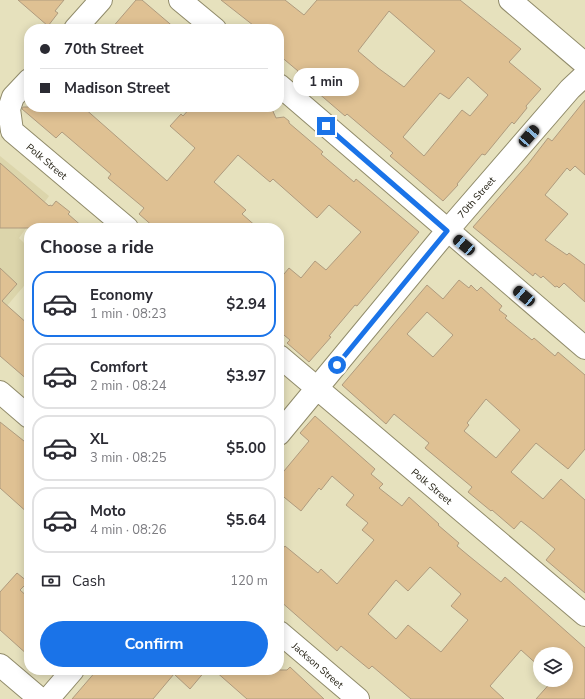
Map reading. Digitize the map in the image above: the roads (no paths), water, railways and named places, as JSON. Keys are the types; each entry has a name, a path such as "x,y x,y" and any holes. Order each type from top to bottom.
{"street":[{"path":"79,24 101,0"},
{"path":"180,0 209,24"},
{"path":"510,0 585,64"},
{"name":"70th Street","path":"284,428 447,231 570,89 585,76"},
{"name":"Polk Street","path":"24,85 12,97 9,109 12,131 121,223"},
{"path":"284,89 447,231 585,348"},
{"name":"Polk Street","path":"284,360 585,615"},
{"path":"0,392 24,413"},
{"name":"Jackson Street","path":"284,636 358,699"},
{"path":"0,665 40,699"},
{"path":"48,699 70,675"}]}
